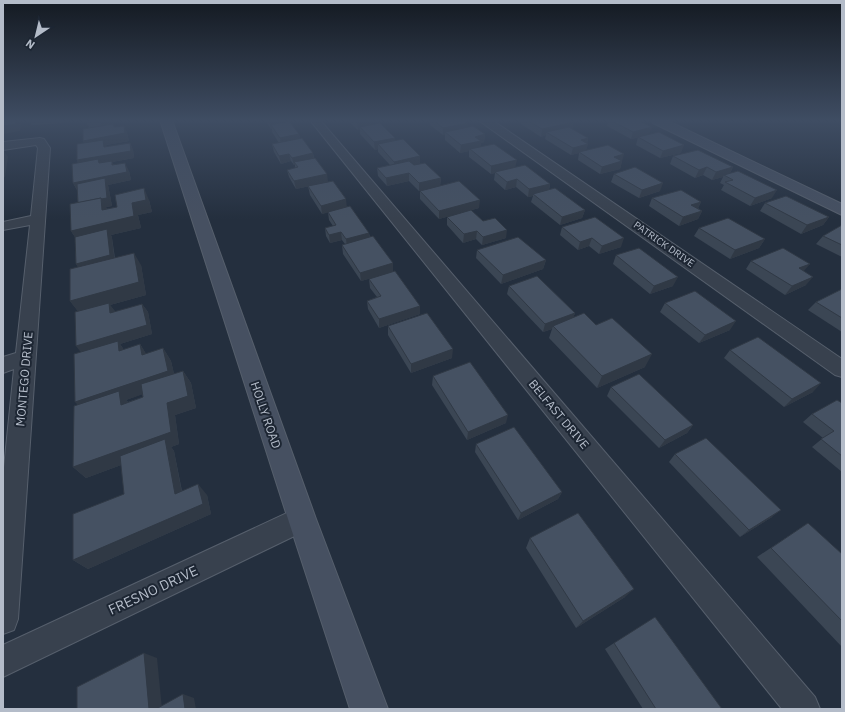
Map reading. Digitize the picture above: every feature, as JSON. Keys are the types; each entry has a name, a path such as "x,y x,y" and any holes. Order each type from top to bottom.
{"main road":[{"name":"HOLLY ROAD","path":"177,153 302,519 369,709"},
{"path":"725,153 842,210"}],"street":[{"name":"MONTEGO DRIVE","path":"3,618 44,153"},
{"name":"BELFAST DRIVE","path":"343,153 803,709"},
{"name":"PATRICK DRIVE","path":"534,153 842,368"},
{"path":"3,226 38,219"},
{"path":"3,365 26,358"},
{"name":"FRESNO DRIVE","path":"3,661 302,519"}],"building":[{"path":"77,153 118,153 77,160"},
{"path":"277,153 312,153 292,158 289,154 279,156"},
{"path":"386,153 417,153 420,156 394,162"},
{"path":"475,153 507,153 517,160 491,166"},
{"path":"581,153 624,154 614,157 622,161 602,167"},
{"path":"685,153 705,153 733,167 716,172 707,167 699,170 673,156"},
{"path":"315,158 327,174 294,181 287,170 298,167 294,162"},
{"path":"98,159 99,163 112,161 112,165 125,163 127,172 73,183 72,164"},
{"path":"409,161 414,165 425,163 441,178 419,183 409,173 386,178 377,168"},
{"path":"525,165 550,184 529,189 517,179 507,182 495,172"},
{"path":"635,167 663,183 642,190 614,174"},
{"path":"738,171 777,190 755,198 725,182 733,180 724,175"},
{"path":"105,178 107,198 78,203 77,184"},
{"path":"333,181 346,199 321,206 308,186"},
{"path":"459,181 480,200 439,211 420,191"},
{"path":"144,188 146,200 132,203 134,216 71,231 70,204 101,198 102,210 117,207 115,195"},
{"path":"555,188 585,210 562,217 533,194"},
{"path":"681,190 701,202 691,205 702,211 683,217 652,198"},
{"path":"786,196 829,217 807,225 765,203"},
{"path":"350,206 369,233 346,239 341,232 329,235 325,228 336,225 328,212"},
{"path":"471,210 483,221 495,218 507,230 483,237 477,231 464,234 447,217"},
{"path":"595,217 624,238 602,246 592,238 580,242 562,227"},
{"path":"728,218 765,239 735,250 699,228"},
{"path":"842,225 842,245 823,236"},
{"path":"107,229 110,255 76,264 75,237"},
{"path":"373,236 393,263 360,273 342,245"},
{"path":"518,237 546,260 503,275 477,250"},
{"path":"639,248 678,277 654,286 616,255"},
{"path":"783,248 810,264 799,268 813,277 792,286 751,261"},
{"path":"134,253 139,282 70,301 70,269"},
{"path":"395,271 420,306 379,319 367,301 381,296 369,279"},
{"path":"537,276 575,313 545,324 509,286"},
{"path":"842,289 842,318 816,302"},
{"path":"695,291 736,321 705,335 665,303"},
{"path":"109,303 110,313 142,304 147,325 76,346 75,312"},
{"path":"427,313 453,349 411,364 388,326"},
{"path":"584,313 596,325 612,318 652,354 602,376 553,326"},
{"path":"758,337 821,383 792,399 730,350"},
{"path":"118,341 119,351 140,344 142,355 163,348 168,371 75,402 74,354"},
{"path":"470,362 508,415 468,432 433,376"},
{"path":"183,371 188,396 167,403 171,432 73,467 74,406 119,391 121,405 143,397 141,384"},
{"path":"639,374 693,425 665,440 611,387"},
{"path":"837,400 842,403 842,456 821,439 834,431 812,414"},
{"path":"514,427 562,492 521,513 476,444"},
{"path":"706,438 781,510 749,530 675,454"},
{"path":"165,439 175,494 198,484 203,504 73,560 73,514 124,494 120,456"},
{"path":"578,513 634,589 583,621 530,538"},
{"path":"808,523 842,554 842,621 771,548"},
{"path":"655,617 722,709 656,709 614,643"},
{"path":"144,653 149,709 77,709 77,687"},
{"path":"183,694 185,709 156,709"}]}
